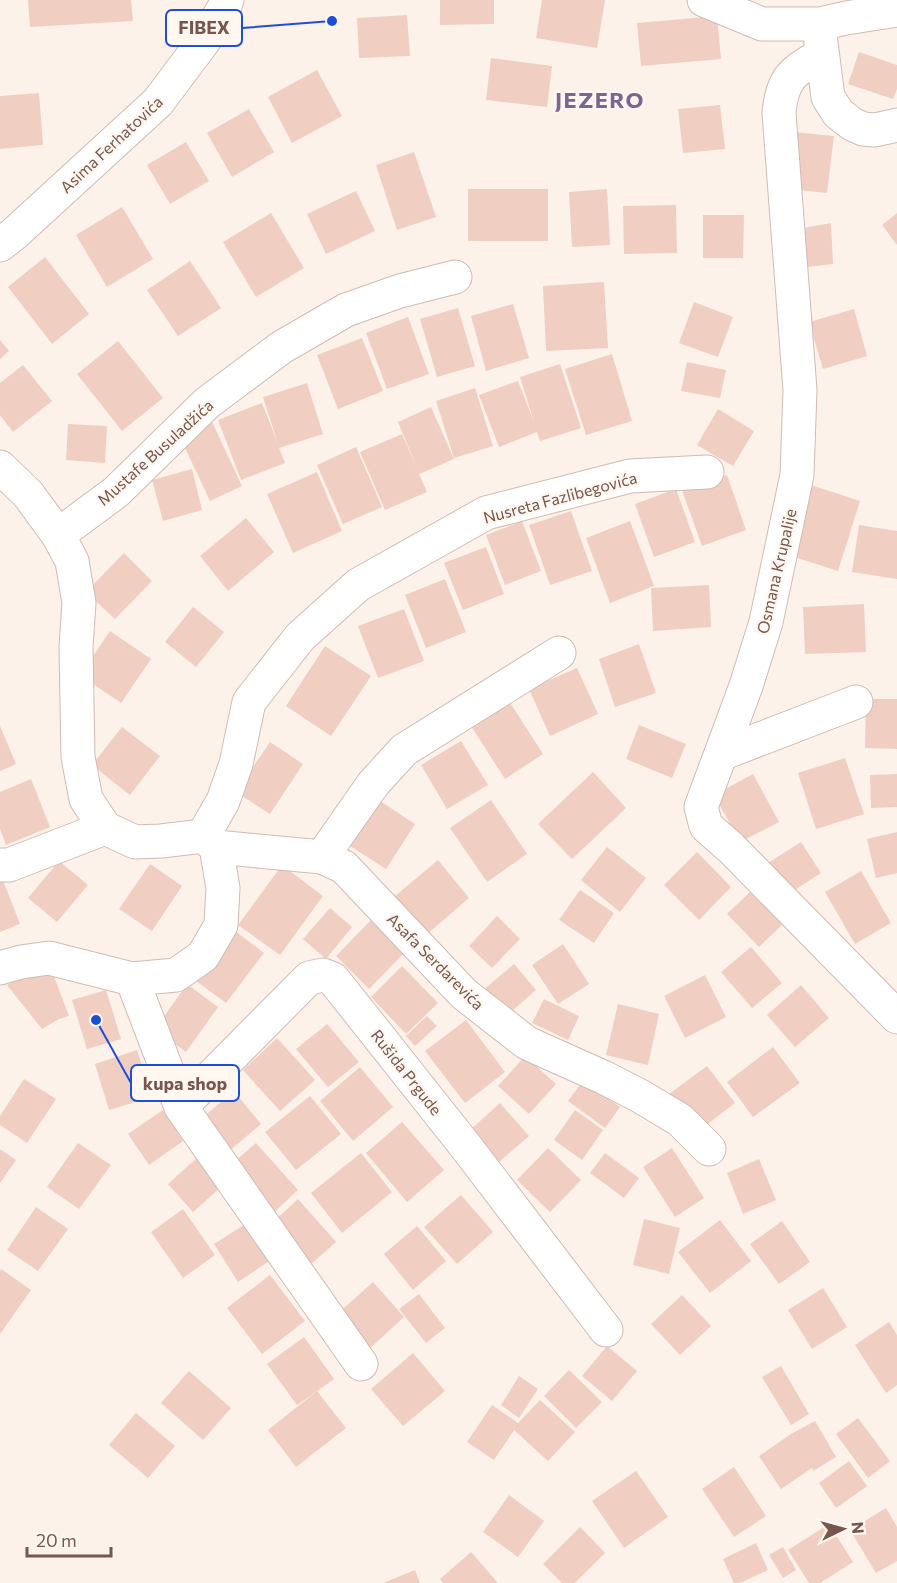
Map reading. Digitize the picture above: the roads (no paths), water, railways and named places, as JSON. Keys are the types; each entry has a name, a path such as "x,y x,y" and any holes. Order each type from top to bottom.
{"street":[{"name":"Asima Ferhatovića","path":"0,245 158,102 203,42 227,0"},
{"path":"704,0 762,24 821,40"},
{"path":"821,40 846,18 897,10"},
{"path":"821,40 828,97 838,113 863,129 875,130 897,125"},
{"name":"Osmana Krupalije","path":"821,40 804,65 787,81 780,97 779,113 800,390 797,475 766,622 746,686 701,807 706,826 731,848 897,1017"},
{"name":"Mustafe Busuladžića","path":"58,535 116,492 207,403 282,347 346,310 400,291 455,277"},
{"path":"0,466 28,494 58,535 72,561 79,603 76,647 78,757 86,800 105,828 135,842 209,842 224,888 221,925 203,956 176,975 132,979 49,958 0,968"},
{"name":"Nusreta Fazlibegovića","path":"209,842 236,764 249,702 300,637 358,585 486,513 630,476 707,472"},
{"path":"322,857 373,784 404,750 559,653"},
{"path":"721,754 856,702"},
{"path":"0,865 9,865 105,828"},
{"name":"Asafa Serdarevića","path":"209,842 322,857 344,867 464,994 527,1043 605,1078 660,1108 680,1120 709,1149"},
{"name":"Rušida Prgude","path":"181,1107 309,978 323,975 333,979 467,1148 606,1330"},
{"path":"132,979 181,1107 361,1364"}],"place":[{"name":"FIBEX","path":"332,21"},
{"name":"kupa shop","path":"96,1020"}],"district":[{"name":"JEZERO","path":"600,99"}]}
